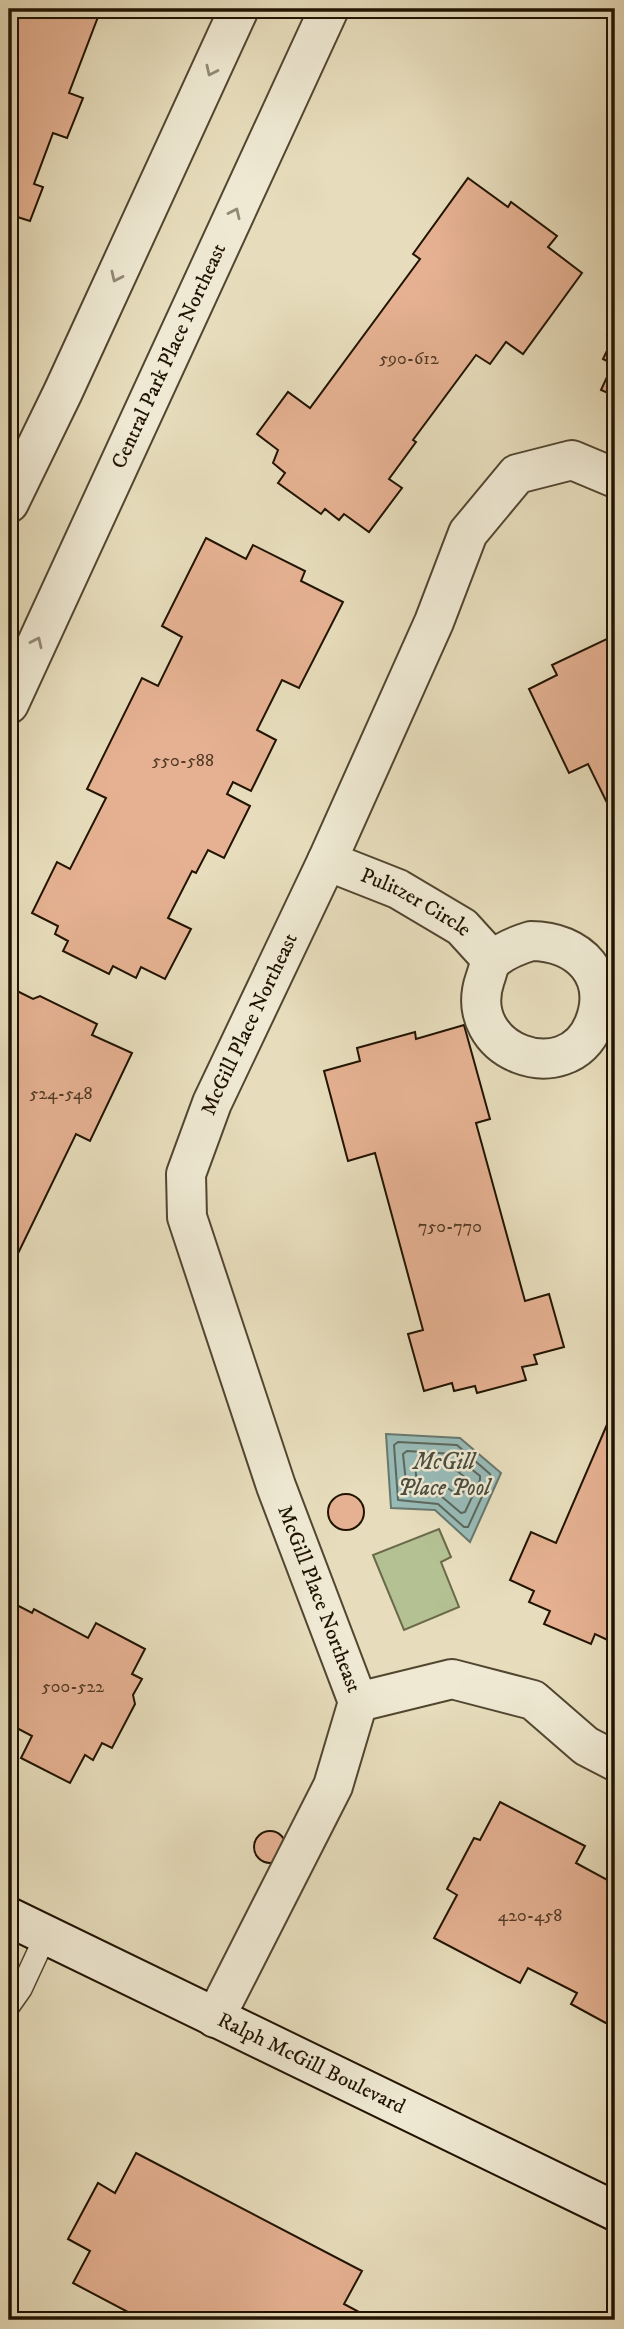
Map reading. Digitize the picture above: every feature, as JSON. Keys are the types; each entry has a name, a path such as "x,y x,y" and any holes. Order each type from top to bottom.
{"street":[{"path":"11,493 63,392 239,9"},
{"name":"Central Park Place Northeast","path":"9,704 329,9"},
{"name":"McGill Place Northeast","path":"215,2018 333,1786 358,1702 276,1486 187,1217 186,1174 212,1103 327,862 434,622 468,533 517,474 572,460 615,478"},
{"name":"Pulitzer Circle","path":"327,862 398,889 462,927 492,960"},
{"name":"McGill Place Northeast","path":"358,1702 452,1679 533,1700 586,1746 615,1761"},
{"name":"Ralph McGill Boulevard","path":"9,1917 615,2211"}],"lane":[{"path":"9,2006 21,1989 46,1935"}],"green space":[{"path":"439,1529 451,1557 441,1562 459,1607 404,1630 373,1555"}],"water":[{"name":"McGill Place Pool","path":"386,1434 460,1438 501,1473 470,1542 435,1510 391,1508"}],"building":[{"path":"9,9 101,9 69,93 83,98 67,138 53,133 34,184 43,187 30,221 11,215 9,220"},
{"path":"468,178 508,207 511,202 557,236 548,247 582,273 523,354 506,342 490,364 476,355 413,440 416,442 389,479 402,488 369,532 344,514 339,520 325,509 321,514 278,483 285,473 273,463 278,450 257,434 288,392 310,408 420,259 413,254"},
{"path":"615,316 615,396 601,390 613,364 603,359 613,338 607,335"},
{"path":"206,538 246,559 253,545 305,571 301,581 343,602 299,688 282,680 257,730 276,740 251,791 233,782 227,794 250,806 224,858 208,850 196,873 192,871 168,918 191,929 165,979 141,967 136,978 113,966 109,974 63,951 68,941 55,934 58,926 32,913 57,862 70,869 106,798 87,789 142,678 158,686 182,637 162,626"},
{"path":"613,636 615,819 588,764 569,773 529,689 557,675 552,665"},
{"path":"9,987 33,999 40,996 97,1024 92,1035 132,1053 90,1141 76,1134 9,1272"},
{"path":"464,1025 490,1119 476,1123 525,1301 549,1294 564,1347 534,1355 537,1364 522,1367 526,1380 477,1393 475,1386 454,1391 452,1383 424,1391 408,1334 423,1330 375,1153 348,1161 324,1071 360,1061 357,1048 415,1032 416,1039"},
{"path":"615,1406 615,1639 612,1642 595,1634 591,1644 544,1624 550,1611 529,1602 534,1591 510,1580 531,1532 556,1543"},
{"path":"346,1494 359,1499 364,1512 359,1525 346,1530 333,1525 328,1512 333,1499"},
{"path":"9,1601 32,1613 34,1609 88,1638 96,1623 145,1649 132,1674 142,1679 133,1695 135,1704 112,1748 102,1743 93,1760 85,1755 70,1783 21,1758 32,1736 9,1724"},
{"path":"500,1802 585,1846 576,1863 615,1884 615,2028 571,2004 577,1993 528,1968 520,1983 434,1938 457,1895 447,1889 474,1838 480,1840"},
{"path":"270,1831 281,1836 286,1847 281,1858 270,1863 259,1858 254,1847 259,1836"},
{"path":"136,2153 362,2271 344,2304 363,2314 359,2320 143,2320 73,2283 90,2251 68,2239 98,2183 115,2193"}]}
